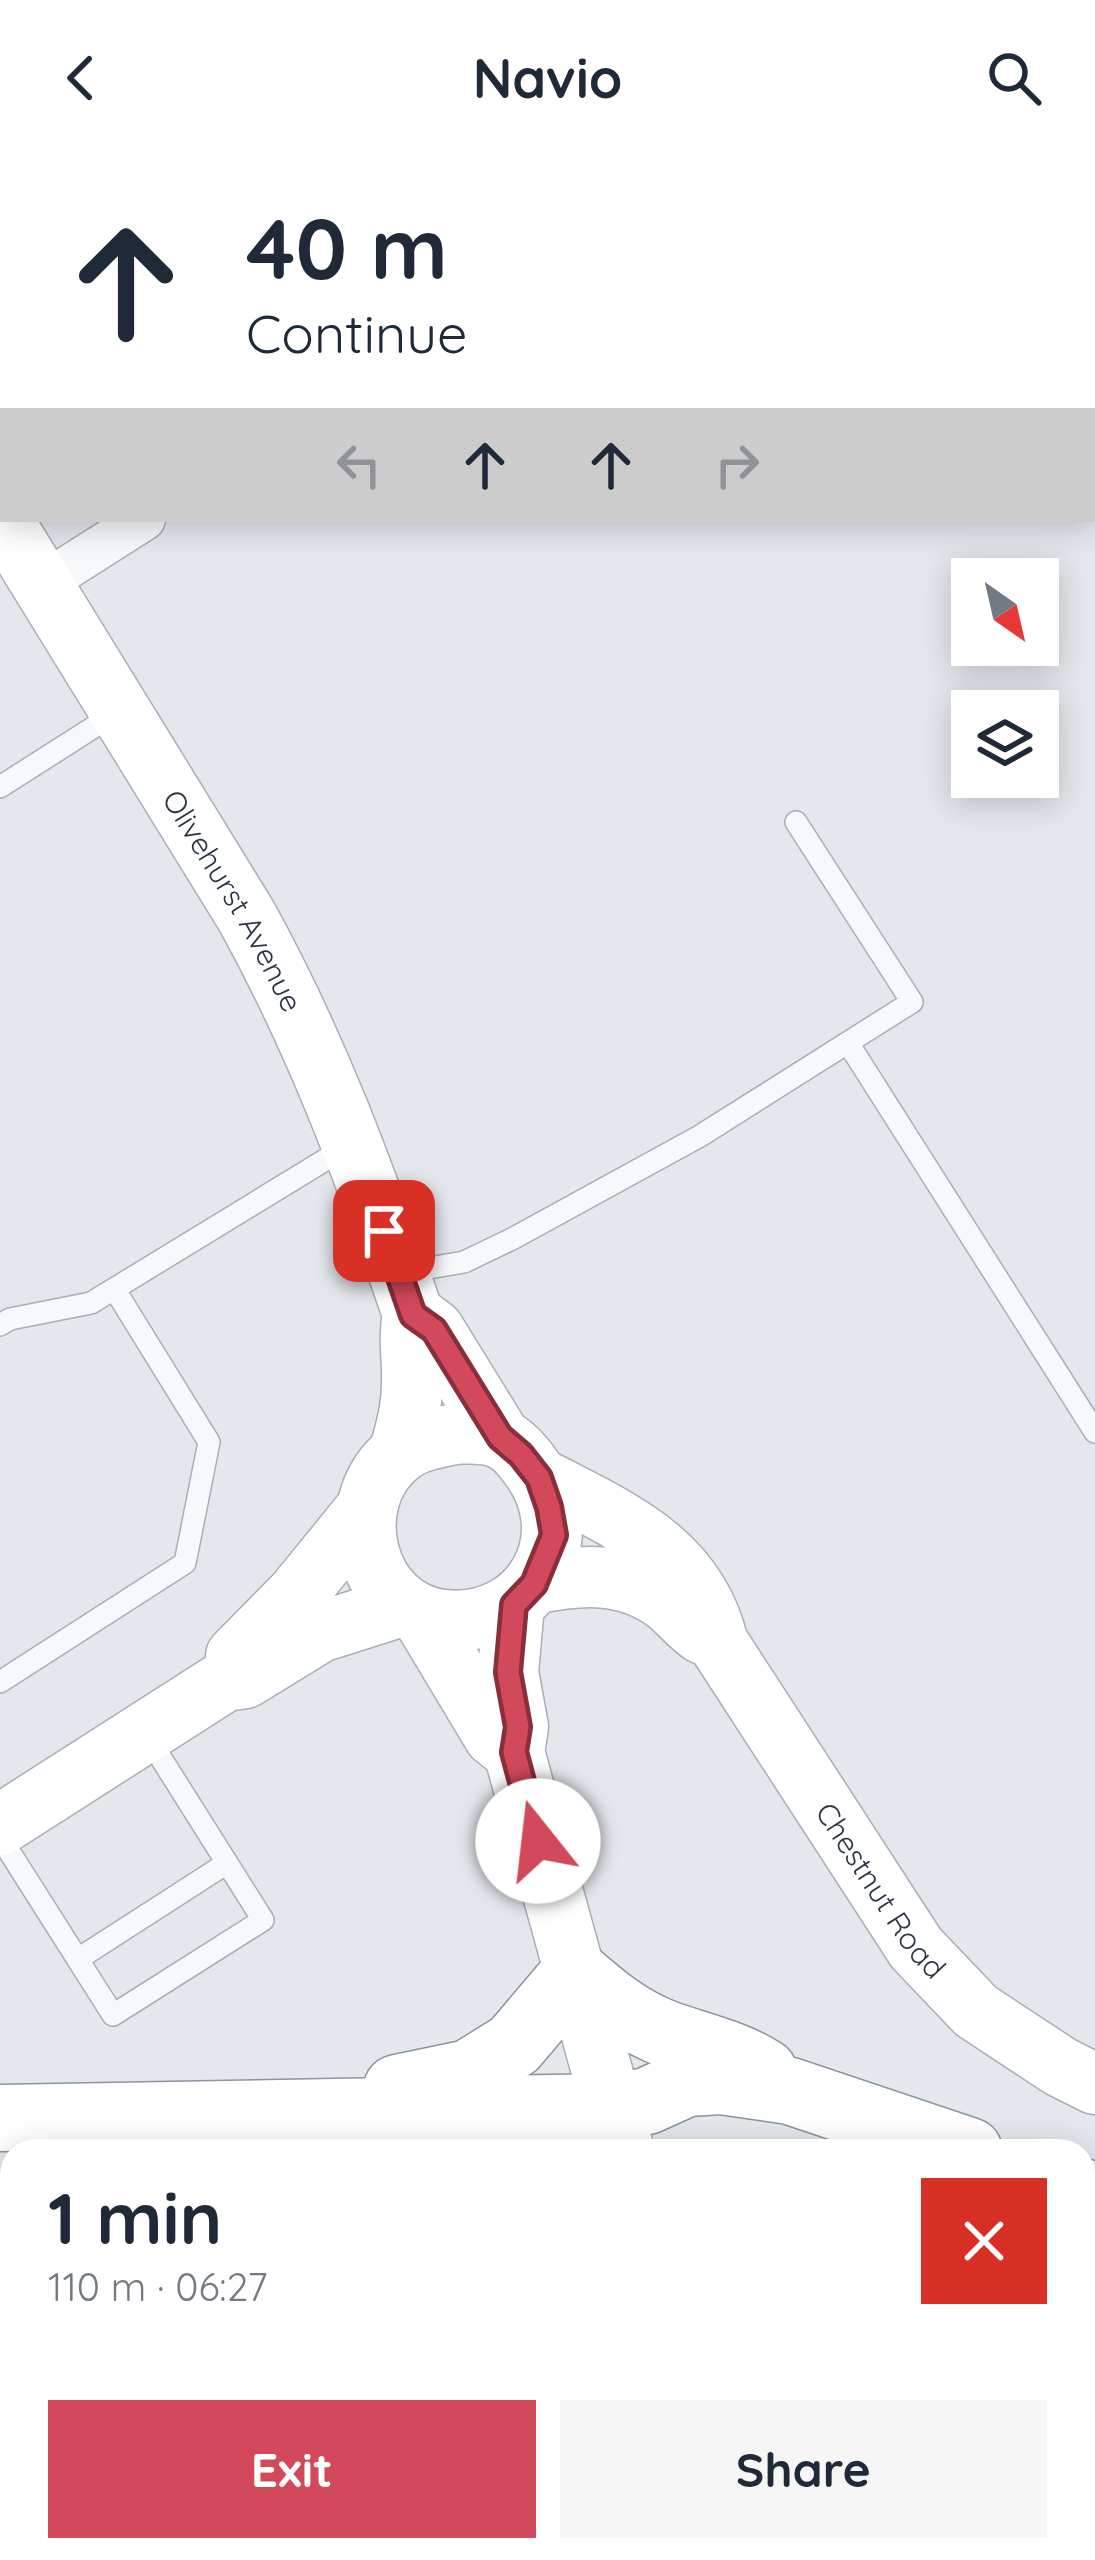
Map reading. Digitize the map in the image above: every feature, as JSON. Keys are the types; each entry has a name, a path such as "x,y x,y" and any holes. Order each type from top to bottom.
{"highway":[{"path":"295,2115 339,2100 469,2073 514,2045 575,1973 617,2010 664,2033 734,2055 790,2091"},
{"path":"0,2118 295,2115 618,2129 647,2101 687,2083 721,2081 790,2091 933,2139"}],"main road":[{"name":"Olivehurst Avenue","path":"4,522 284,983 354,1142 406,1294 411,1399 399,1454"},
{"name":"Olivehurst Avenue","path":"406,1294 520,1458"},
{"path":"514,1752 494,1736 412,1611 384,1590 374,1571 366,1540 367,1508 377,1480 399,1454 426,1440 460,1433 520,1458 554,1535 524,1594 508,1672 518,1727 514,1752 618,2129"},
{"name":"Chestnut Road","path":"520,1458 630,1523 662,1548 711,1614 718,1643"},
{"path":"225,1682 231,1660 298,1593 367,1508"},
{"name":"Chestnut Road","path":"524,1594 572,1576 606,1576 656,1595 718,1643 916,1948 976,2011 1095,2084"},
{"path":"0,1825 225,1682 245,1678 320,1632 412,1611 465,1621 489,1617 524,1594"}],"street":[{"path":"42,584 139,522"}],"lane":[{"path":"0,787 120,711"},
{"path":"406,1294 700,1136 912,1002 796,822"},
{"path":"848,1043 1095,1432"},
{"path":"0,1325 10,1318 91,1304 354,1142"},
{"path":"0,1682 185,1563 209,1442 115,1290"},
{"path":"0,1837 113,2014 263,1920 145,1732"},
{"path":"78,1959 227,1863"}],"route":[{"path":"384,1231 413,1315 434,1330 500,1437 539,1478 549,1507 554,1535 534,1584 514,1605 508,1672 518,1727 514,1752 538,1841"}]}
